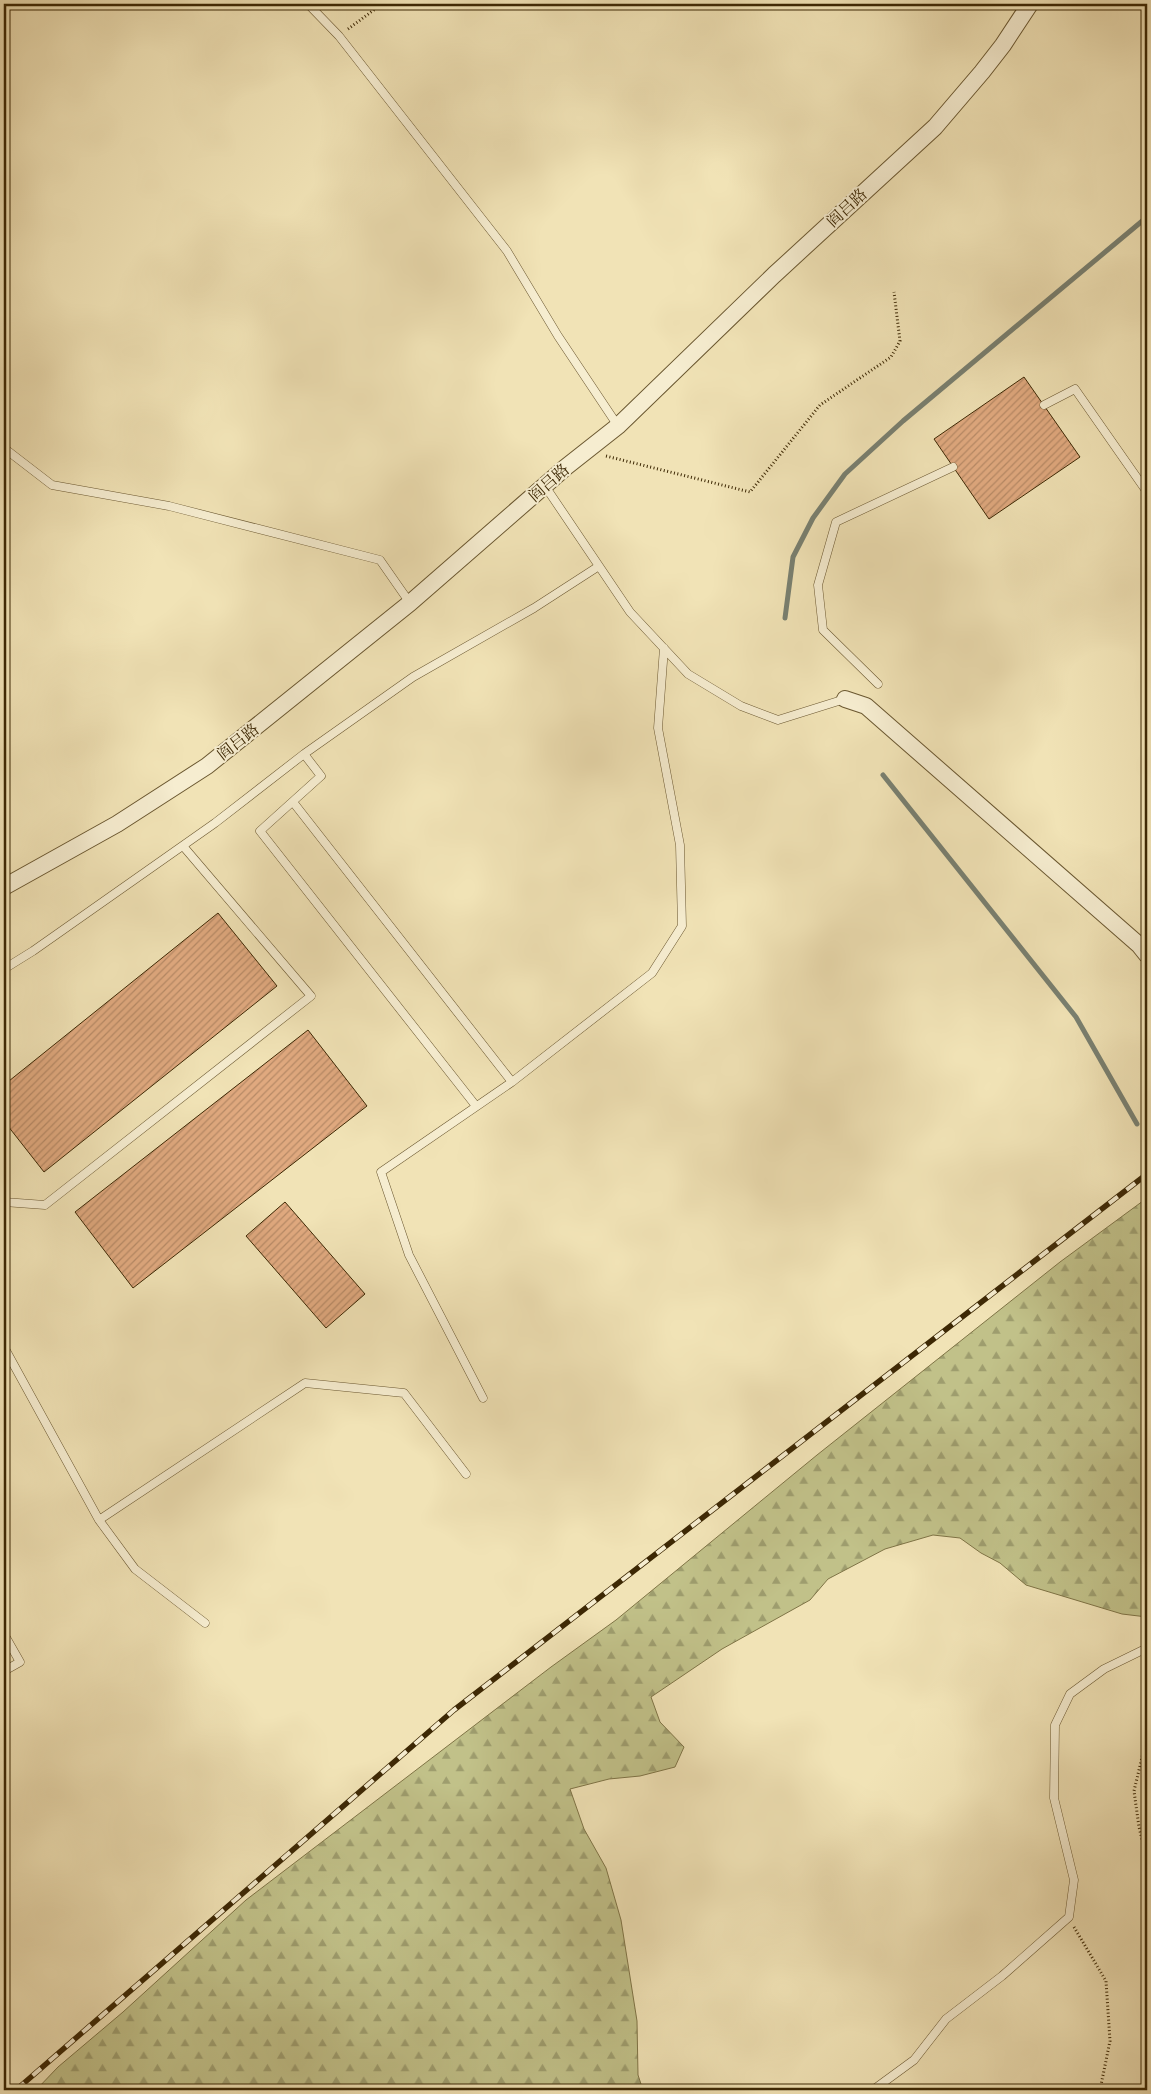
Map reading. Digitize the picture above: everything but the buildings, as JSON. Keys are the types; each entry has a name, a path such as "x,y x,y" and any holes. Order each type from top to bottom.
{"street":[{"name":"阎吕路","path":"4,887 117,824 207,766 410,603 545,486 618,426 774,275 934,127 982,72 1030,4"},
{"path":"845,699 866,706 1139,945 1147,955"}],"lane":[{"path":"308,4 339,36 507,251 558,336 618,426"},
{"path":"1044,405 1074,389 1147,492"},
{"path":"4,448 52,485 169,506 380,560 410,603"},
{"path":"878,684 823,630 818,586 836,522 953,467"},
{"path":"545,486 630,612 688,674 741,706 778,720 845,699"},
{"path":"4,969 33,951 183,846 304,754 413,677 534,608 599,566"},
{"path":"484,1398 409,1255 381,1172 512,1082 652,973 682,926 680,845 658,728 664,648"},
{"path":"304,754 321,776 260,831 476,1106"},
{"path":"293,802 512,1082"},
{"path":"4,1202 45,1205 311,996 183,846"},
{"path":"4,1347 99,1520 135,1569 205,1622"},
{"path":"99,1520 305,1383 404,1393 466,1474"},
{"path":"4,1634 20,1662 4,1671"},
{"path":"873,2090 914,2060 946,2019 1002,1976 1069,1917 1074,1880 1054,1798 1055,1726 1070,1694 1104,1669 1147,1648"},
{"path":"386,2090 426,2090"}],"path":[{"path":"339,36 382,4"},
{"path":"586,452 750,492 820,405 891,357 900,341 894,292"},
{"path":"1144,1749 1134,1791 1139,1827 1147,1860"},
{"path":"1069,1917 1106,1981 1110,2041 1100,2090"}],"green space":[{"path":"1147,1198 1147,1617 1122,1614 1026,1585 1000,1563 981,1553 960,1538 933,1535 885,1549 828,1579 810,1600 722,1649 651,1697 660,1722 684,1747 675,1767 640,1776 609,1779 570,1789 584,1829 606,1868 621,1920 637,2021 638,2075 643,2090 36,2090 58,2067 123,2012 246,1900 551,1667 616,1620 817,1455 1060,1262"}],"waterway":[{"path":"785,618 793,557 813,518 845,474 903,421 1147,217"},
{"path":"883,775 1076,1017 1137,1124"}],"railway":[{"path":"16,2090 454,1710 1147,1174"}]}
